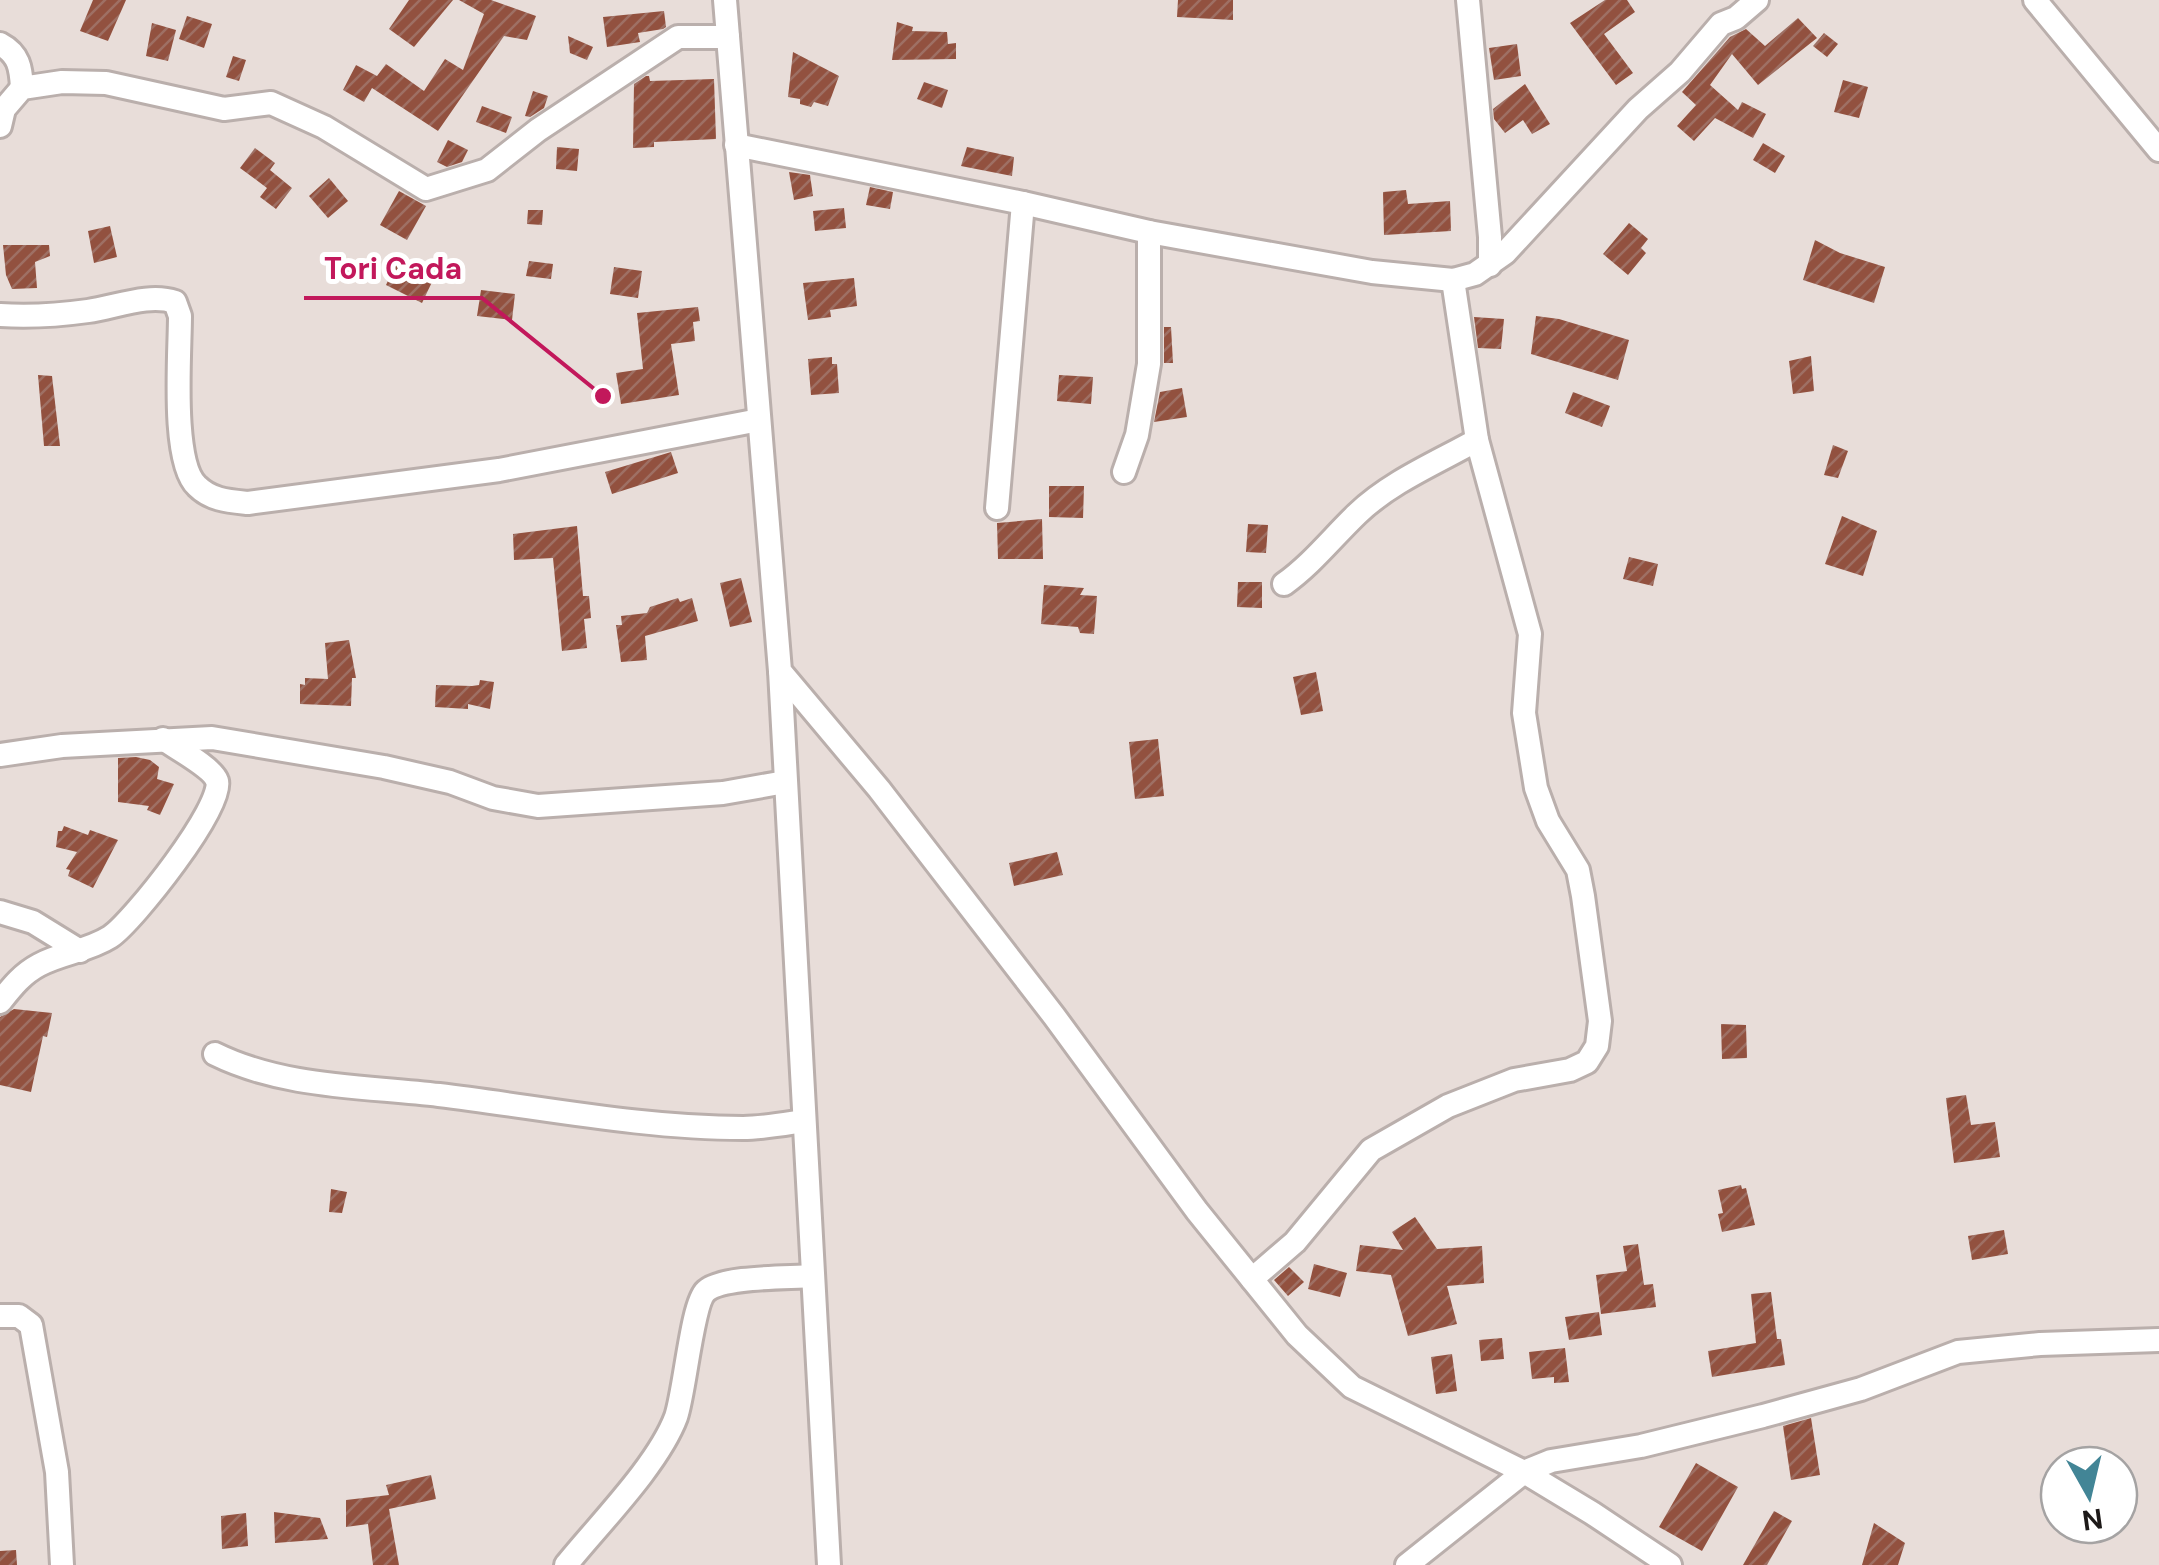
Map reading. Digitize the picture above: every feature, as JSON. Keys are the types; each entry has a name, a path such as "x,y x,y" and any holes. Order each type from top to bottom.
{"street":[{"path":"725,0 780,671 829,1565"},
{"path":"1468,0 1490,265"},
{"path":"736,144 1149,232 1372,272 1453,280 1490,265 1638,109 1680,72 1721,24 1736,18 1757,0"},
{"path":"2034,0 2159,150"},
{"path":"0,126 4,108 22,88 62,82 106,83 224,109 271,103 324,127 426,189 487,170 538,130 678,37 728,37"},
{"path":"0,44 10,50 20,65 22,88"},
{"path":"997,508 1022,203"},
{"path":"1124,472 1136,435 1149,364 1149,232"},
{"path":"1252,1278 1295,1242 1371,1150 1448,1106 1514,1080 1570,1070 1587,1062 1597,1046 1600,1021 1583,896 1578,870 1548,822 1536,788 1523,694 1530,634 1477,440 1453,280"},
{"path":"0,315 85,312 162,298 175,302 180,316 180,451 194,484 218,500 248,503 500,470 759,420"},
{"path":"1284,584 1307,568 1358,512 1406,479 1477,440"},
{"path":"780,671 902,819 1298,1335 1352,1387 1524,1472 1670,1565"},
{"path":"0,755 62,746 212,738 384,766 450,782 494,798 538,806 724,793 785,782"},
{"path":"0,1002 20,977 40,964 111,936 133,916 205,820 216,799 216,776 164,739"},
{"path":"0,912 33,922 80,950"},
{"path":"215,1054 243,1068 281,1079 646,1122 746,1128 804,1121"},
{"path":"566,1565 658,1451 674,1422 684,1391 697,1305 704,1292 718,1284 812,1276"},
{"path":"0,1316 19,1316 31,1326 58,1472 62,1565"},
{"path":"1407,1565 1524,1472 1551,1461 1641,1446 1796,1407 1861,1389 1958,1352 2040,1344 2159,1340"}],"building":[{"path":"93,0 126,0 108,41 80,31"},
{"path":"409,0 453,0 414,47 389,29"},
{"path":"459,0 491,0 536,16 527,40 504,36 438,131 372,88 364,102 343,90 356,65 377,76 386,64 424,91 445,59 463,70 484,14"},
{"path":"1178,0 1233,0 1233,20 1177,17"},
{"path":"1605,0 1627,0 1635,12 1604,34 1633,73 1616,85 1570,23"},
{"path":"664,11 663,29 638,33 640,42 607,47 603,17"},
{"path":"187,16 212,24 204,48 179,39"},
{"path":"1798,18 1817,38 1758,85 1732,54 1710,85 1738,110 1742,102 1766,114 1753,138 1715,118 1694,141 1677,126 1696,105 1682,92 1730,37 1746,29 1765,46"},
{"path":"897,22 913,27 912,31 947,32 948,44 956,43 956,59 892,60"},
{"path":"152,23 176,30 168,61 146,56"},
{"path":"1824,33 1838,44 1827,57 1813,46"},
{"path":"568,36 593,47 587,60 570,53"},
{"path":"1517,44 1521,76 1494,80 1489,48"},
{"path":"793,52 839,76 828,106 814,102 811,107 788,97"},
{"path":"233,56 246,60 239,81 226,77"},
{"path":"646,76 650,81 714,79 716,139 654,142 654,147 633,148 634,84"},
{"path":"1843,80 1868,87 1859,118 1834,112"},
{"path":"924,82 948,90 942,108 917,99"},
{"path":"1525,84 1550,124 1532,134 1523,120 1505,133 1494,119 1493,109"},
{"path":"533,91 548,96 544,108 525,116"},
{"path":"482,106 512,117 506,133 476,122"},
{"path":"448,140 468,150 462,162 447,167 437,162"},
{"path":"1763,143 1785,156 1775,173 1753,160"},
{"path":"557,147 579,149 577,171 556,169"},
{"path":"967,147 1014,157 1012,176 961,166"},
{"path":"255,148 275,163 270,170 292,188 276,209 260,197 267,188 240,168"},
{"path":"789,172 810,175 813,196 794,200"},
{"path":"329,178 348,201 328,218 309,196"},
{"path":"870,187 893,192 890,209 866,205"},
{"path":"1406,190 1408,204 1450,201 1451,231 1384,235 1383,192"},
{"path":"399,191 426,206 407,240 380,225"},
{"path":"844,208 846,228 815,231 813,211"},
{"path":"528,210 543,210 542,225 527,224"},
{"path":"1629,223 1648,239 1641,248 1646,253 1628,275 1603,254"},
{"path":"110,226 117,257 94,263 88,231"},
{"path":"1815,240 1840,253 1885,267 1874,303 1803,280"},
{"path":"3,245 49,245 50,256 35,262 37,288 12,289 6,275"},
{"path":"529,261 553,264 551,279 526,276"},
{"path":"397,262 433,280 422,303 386,285"},
{"path":"614,267 642,271 638,298 610,294"},
{"path":"854,278 857,306 830,310 831,317 808,320 803,283"},
{"path":"481,290 515,294 512,320 477,316"},
{"path":"698,307 700,321 693,322 695,341 671,344 679,395 621,404 616,373 643,369 637,313"},
{"path":"1536,316 1629,340 1618,380 1531,354"},
{"path":"1474,317 1504,319 1501,349 1478,348"},
{"path":"1164,327 1171,327 1173,363 1164,363"},
{"path":"1811,356 1814,391 1793,394 1789,361"},
{"path":"832,357 832,364 837,364 839,393 811,395 808,359"},
{"path":"38,375 52,376 60,446 44,446"},
{"path":"1059,375 1093,377 1091,404 1057,401"},
{"path":"1182,388 1187,417 1154,422 1160,392"},
{"path":"1573,392 1610,406 1602,427 1565,413"},
{"path":"1833,445 1848,451 1838,478 1824,475"},
{"path":"671,452 678,473 612,494 605,472"},
{"path":"1049,486 1084,486 1083,518 1049,517"},
{"path":"1842,516 1877,531 1863,576 1825,564"},
{"path":"1042,519 1043,559 998,559 997,523"},
{"path":"1248,524 1268,525 1266,553 1246,552"},
{"path":"577,526 583,596 589,596 591,618 584,619 587,648 562,651 553,558 514,560 513,534"},
{"path":"1629,557 1658,564 1653,586 1623,579"},
{"path":"741,578 752,622 730,627 720,583"},
{"path":"1238,582 1262,582 1262,608 1237,607"},
{"path":"1044,585 1084,588 1080,595 1097,596 1094,634 1080,633 1078,627 1041,624"},
{"path":"678,598 680,602 692,598 698,621 645,636 647,660 621,662 616,625 622,625 621,616 647,613 650,607"},
{"path":"349,640 356,678 352,678 351,706 300,704 300,684 305,685 305,678 328,679 325,643"},
{"path":"1316,672 1323,711 1301,715 1293,677"},
{"path":"480,680 494,682 490,709 468,704 468,709 435,707 436,685 472,686 479,685"},
{"path":"1158,739 1164,796 1135,799 1129,742"},
{"path":"136,757 159,767 157,779 174,784 160,815 147,810 149,806 118,802 118,758"},
{"path":"64,826 118,840 93,888 68,876 70,870 66,869 77,852 56,847 58,831"},
{"path":"1057,852 1063,875 1014,886 1009,863"},
{"path":"14,1009 52,1013 31,1092 0,1085 0,1017"},
{"path":"1721,1024 1746,1025 1747,1058 1722,1059"},
{"path":"1966,1095 1971,1125 1995,1122 2000,1157 1954,1163 1946,1098"},
{"path":"1741,1185 1746,1188 1755,1225 1722,1232 1718,1190"},
{"path":"331,1189 347,1192 342,1213 329,1212"},
{"path":"1415,1217 1437,1249 1482,1246 1484,1283 1447,1286 1457,1324 1408,1336 1391,1275 1356,1271 1360,1245 1403,1250 1392,1232"},
{"path":"2004,1230 2008,1254 1972,1260 1968,1236"},
{"path":"1638,1244 1644,1285 1653,1284 1656,1307 1601,1314 1596,1275 1627,1271 1623,1246"},
{"path":"1314,1264 1347,1273 1340,1297 1308,1289"},
{"path":"1289,1267 1304,1282 1288,1296 1274,1280"},
{"path":"1771,1292 1785,1365 1712,1377 1708,1351 1756,1343 1751,1294"},
{"path":"1599,1312 1602,1335 1569,1340 1565,1317"},
{"path":"1502,1338 1504,1359 1481,1361 1479,1340"},
{"path":"1565,1348 1569,1382 1554,1383 1554,1377 1532,1379 1529,1352"},
{"path":"1452,1354 1457,1391 1436,1394 1431,1357"},
{"path":"1811,1418 1820,1475 1791,1480 1783,1426"},
{"path":"1696,1463 1738,1487 1702,1551 1659,1527"},
{"path":"431,1475 436,1499 389,1509 399,1565 373,1565 368,1524 346,1527 346,1500 389,1495 386,1485"},
{"path":"1774,1511 1792,1521 1767,1565 1743,1565"},
{"path":"274,1512 320,1518 328,1539 275,1543"},
{"path":"246,1513 248,1546 222,1549 221,1516"},
{"path":"1874,1523 1905,1543 1898,1565 1862,1565"},
{"path":"16,1550 17,1565 0,1565 0,1551"}],"place":[{"name":"Tori Cada","path":"603,396"}]}
